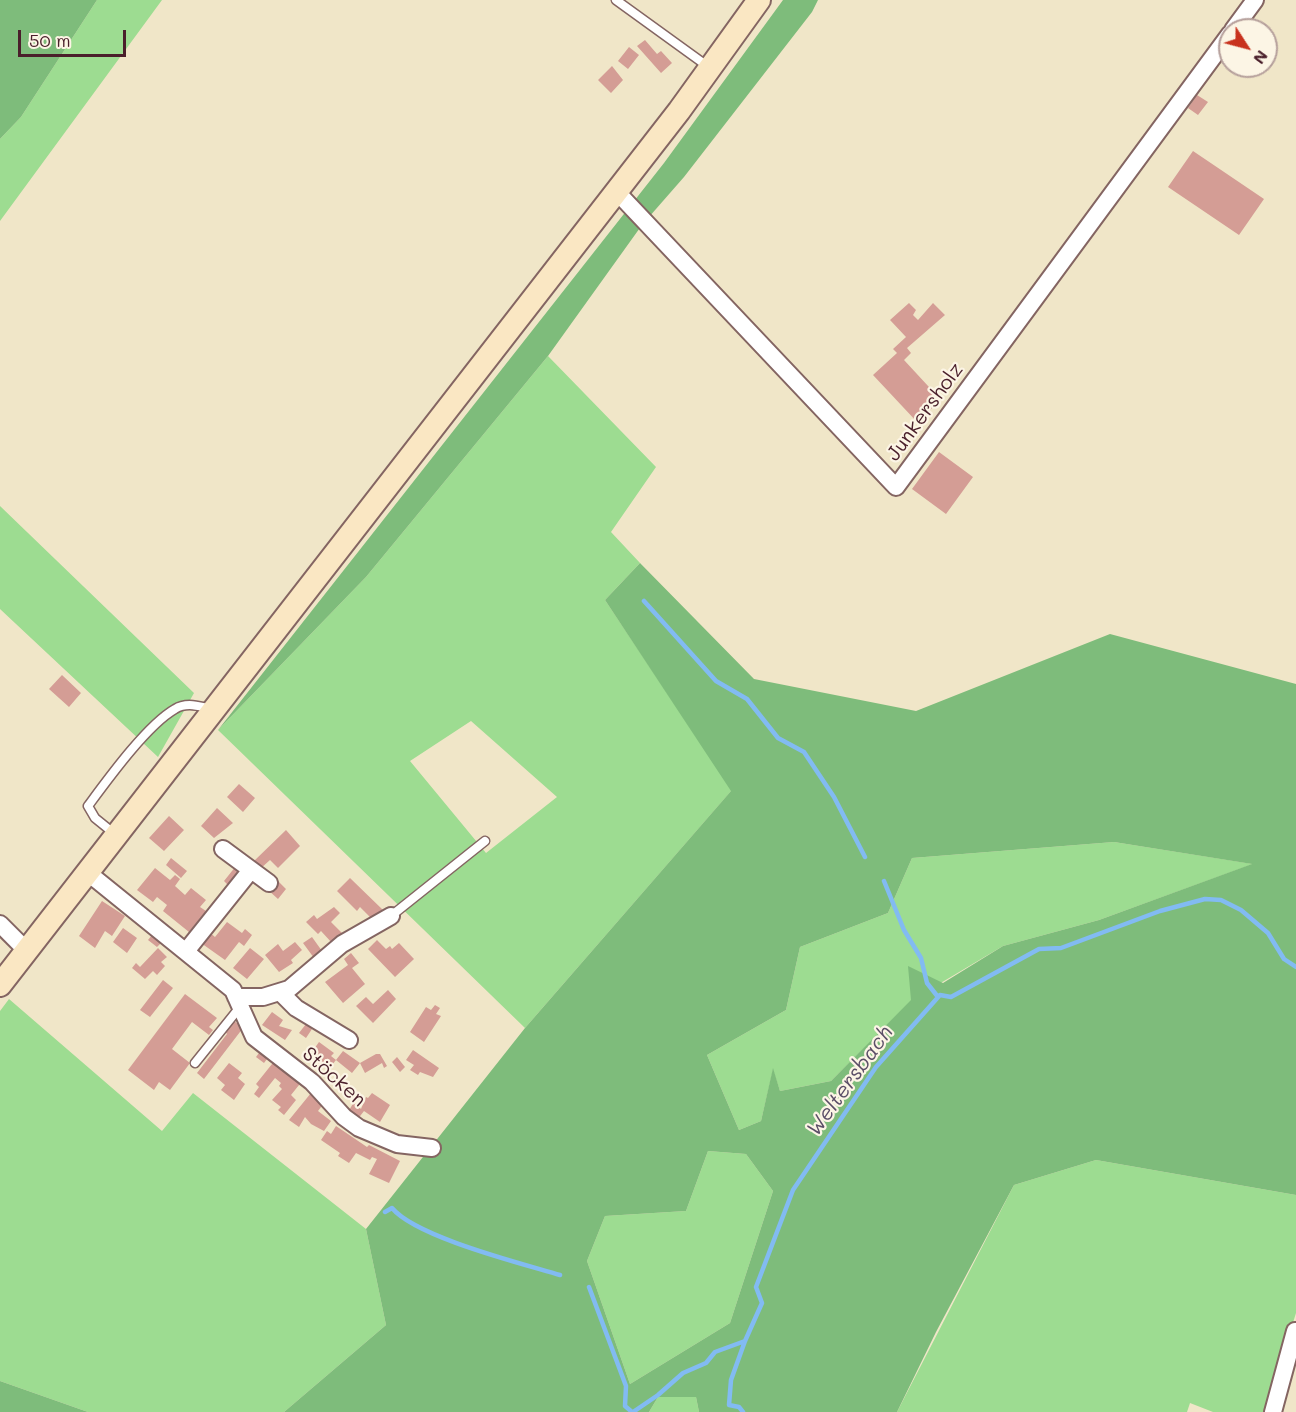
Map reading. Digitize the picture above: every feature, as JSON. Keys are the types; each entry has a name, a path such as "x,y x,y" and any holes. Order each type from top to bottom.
{"main road":[{"path":"0,985 616,191 759,0"}],"street":[{"name":"Junkersholz","path":"1242,18 1255,0"},
{"name":"Junkersholz","path":"616,191 896,487 1218,50"},
{"path":"223,849 269,884"},
{"path":"187,950 251,870"},
{"name":"Stöcken","path":"87,872 187,950 233,990 254,1037 312,1082 344,1117 359,1128 397,1144 432,1148"},
{"path":"238,1002 289,990 342,944 391,916"},
{"path":"0,924 26,950"},
{"name":"Stöcken","path":"281,993 296,1008 349,1040"},
{"path":"1273,1412 1295,1331"}],"lane":[{"path":"616,0 710,68"},
{"path":"116,835 95,818 88,806 116,769 175,708 191,705 215,709"},
{"path":"391,916 485,841"},
{"path":"195,1063 238,1002"}],"green space":[{"path":"0,0 97,0 21,117 0,139"},
{"path":"97,0 162,0 0,221 0,139 21,117"},
{"path":"783,0 818,0 812,12 684,177 642,225 548,356 366,577 218,730 664,163"},
{"path":"548,356 656,467 611,532 640,563 605,600 732,790 525,1028 218,730 366,577","holes":["471,721 557,797 486,853 410,761"]},
{"path":"0,506 194,693 158,757 0,609"},
{"path":"640,563 754,679 916,711 1110,634 1296,684 1296,1195 1096,1160 1014,1185 936,1332 897,1412 699,1412 696,1397 658,1397 649,1412 284,1412 386,1325 366,1229 525,1028 731,791 605,600","holes":["1114,842 1252,864 1099,920 1003,946 943,983 908,966 911,1000 831,1081 780,1091 773,1068 761,1121 739,1130 707,1055 786,1010 800,947 888,913 912,858","708,1151 746,1154 773,1191 730,1323 630,1384 587,1261 605,1216 686,1211"]},
{"path":"1114,842 1253,864 1099,920 1003,946 912,1000 831,1081 780,1091 773,1070 761,1121 739,1130 707,1055 786,1010 800,947 888,913 912,858"},
{"path":"9,999 162,1131 193,1093 366,1229 386,1325 284,1412 88,1412 0,1381 0,1011"},
{"path":"708,1151 746,1154 773,1191 730,1323 630,1384 587,1261 605,1216 686,1211"},
{"path":"1096,1160 1296,1195 1296,1313 1265,1412 1213,1412 1190,1403 1187,1412 897,1412 1014,1185"},
{"path":"0,1381 88,1412 0,1412"},
{"path":"658,1397 696,1397 699,1412 649,1412"}],"building":[{"path":"645,40 657,54 661,51 672,63 661,73 637,46"},
{"path":"629,47 639,55 628,69 618,61"},
{"path":"612,66 623,80 611,93 598,80"},
{"path":"1197,95 1208,102 1198,115 1188,108"},
{"path":"1193,151 1264,199 1239,235 1168,187"},
{"path":"909,303 916,310 913,315 918,320 933,303 945,315 907,348 911,353 904,360 941,400 917,422 873,375 897,353 893,349 906,337 890,320"},
{"path":"939,452 973,477 946,514 912,489"},
{"path":"62,675 81,693 69,707 49,689"},
{"path":"239,784 255,798 243,812 227,797"},
{"path":"217,808 233,823 214,838 201,826"},
{"path":"169,816 184,830 164,851 149,838"},
{"path":"286,830 300,846 278,868 270,860 260,869 253,862"},
{"path":"171,858 187,871 181,878 166,865"},
{"path":"236,866 243,871 230,887 224,881"},
{"path":"155,868 170,880 175,875 180,879 175,886 185,895 191,888 206,900 200,907 206,911 189,932 163,911 167,905 157,897 153,902 137,890"},
{"path":"350,878 384,911 374,921 360,907 357,911 337,891"},
{"path":"277,880 286,889 278,899 268,890"},
{"path":"102,901 125,916 112,936 105,931 95,948 79,936"},
{"path":"334,907 340,913 331,922 342,933 332,943 321,931 318,934 306,922 314,915 317,919"},
{"path":"227,922 242,933 245,929 252,935 244,946 239,942 225,960 201,943 209,932 215,937"},
{"path":"123,928 137,938 127,953 113,942"},
{"path":"152,935 161,943 157,947 148,940"},
{"path":"312,937 322,951 314,958 303,943"},
{"path":"377,940 386,949 390,946 392,949 399,943 414,959 395,977 368,949"},
{"path":"295,942 302,950 291,960 293,963 279,972 265,955 278,944 283,951"},
{"path":"158,948 167,957 161,962 165,966 157,975 153,971 145,979 132,968 136,963 140,967"},
{"path":"250,948 264,959 247,979 233,968"},
{"path":"351,953 359,963 352,968 365,984 343,1003 325,982 348,965 344,959"},
{"path":"163,980 173,988 150,1017 140,1010"},
{"path":"388,990 396,999 373,1023 356,1006 366,997 373,1004"},
{"path":"185,994 217,1018 209,1027 213,1030 209,1035 192,1022 172,1049 190,1063 170,1090 159,1082 154,1090 128,1070"},
{"path":"435,1005 440,1008 436,1014 441,1016 424,1042 410,1032 426,1007 431,1010"},
{"path":"272,1012 283,1020 279,1026 292,1030 285,1040 262,1025"},
{"path":"233,1020 243,1028 204,1079 197,1073 227,1034 225,1031"},
{"path":"306,1024 312,1029 306,1038 299,1033"},
{"path":"319,1042 334,1053 331,1056 336,1060 328,1070 309,1056"},
{"path":"262,1049 270,1055 264,1063 256,1057"},
{"path":"413,1050 439,1068 433,1077 420,1072 418,1075 410,1070 414,1065 406,1060"},
{"path":"343,1051 360,1063 352,1073 336,1060"},
{"path":"380,1054 387,1066 384,1068 382,1063 365,1073 360,1063"},
{"path":"397,1057 405,1067 400,1072 392,1062"},
{"path":"276,1059 303,1080 291,1095 296,1100 284,1115 278,1110 281,1107 272,1100 282,1089 279,1086 281,1083 275,1078 259,1098 254,1094 259,1087 256,1084"},
{"path":"229,1063 242,1073 238,1078 245,1084 234,1100 221,1090 225,1085 217,1078"},
{"path":"311,1093 324,1103 318,1111 331,1121 324,1131 311,1124 305,1117 299,1127 289,1120"},
{"path":"372,1093 390,1105 380,1122 364,1111 357,1120 348,1112 354,1102 361,1109 366,1097 368,1098"},
{"path":"336,1126 367,1147 369,1145 400,1161 389,1183 369,1174 377,1159 372,1157 370,1160 356,1153 349,1163 338,1156 340,1153 321,1140 327,1131 331,1134"}],"waterway":[{"path":"644,601 716,681 747,699 778,738 804,752 834,797 865,857"},
{"path":"884,881 904,930 921,958 927,983 938,997"},
{"name":"Weltersbach","path":"633,1412 658,1395 683,1373 706,1363 715,1352 745,1341 762,1303 756,1287 793,1190 876,1067 940,995 951,997 1039,949 1061,948 1160,911 1205,899 1221,900 1241,910 1268,933 1284,959 1296,967"},
{"path":"385,1212 392,1208 404,1219 445,1239 560,1275"},
{"path":"589,1287 626,1386 625,1406 632,1412"},
{"path":"743,1412 739,1407 729,1405 731,1380 745,1341"}]}
